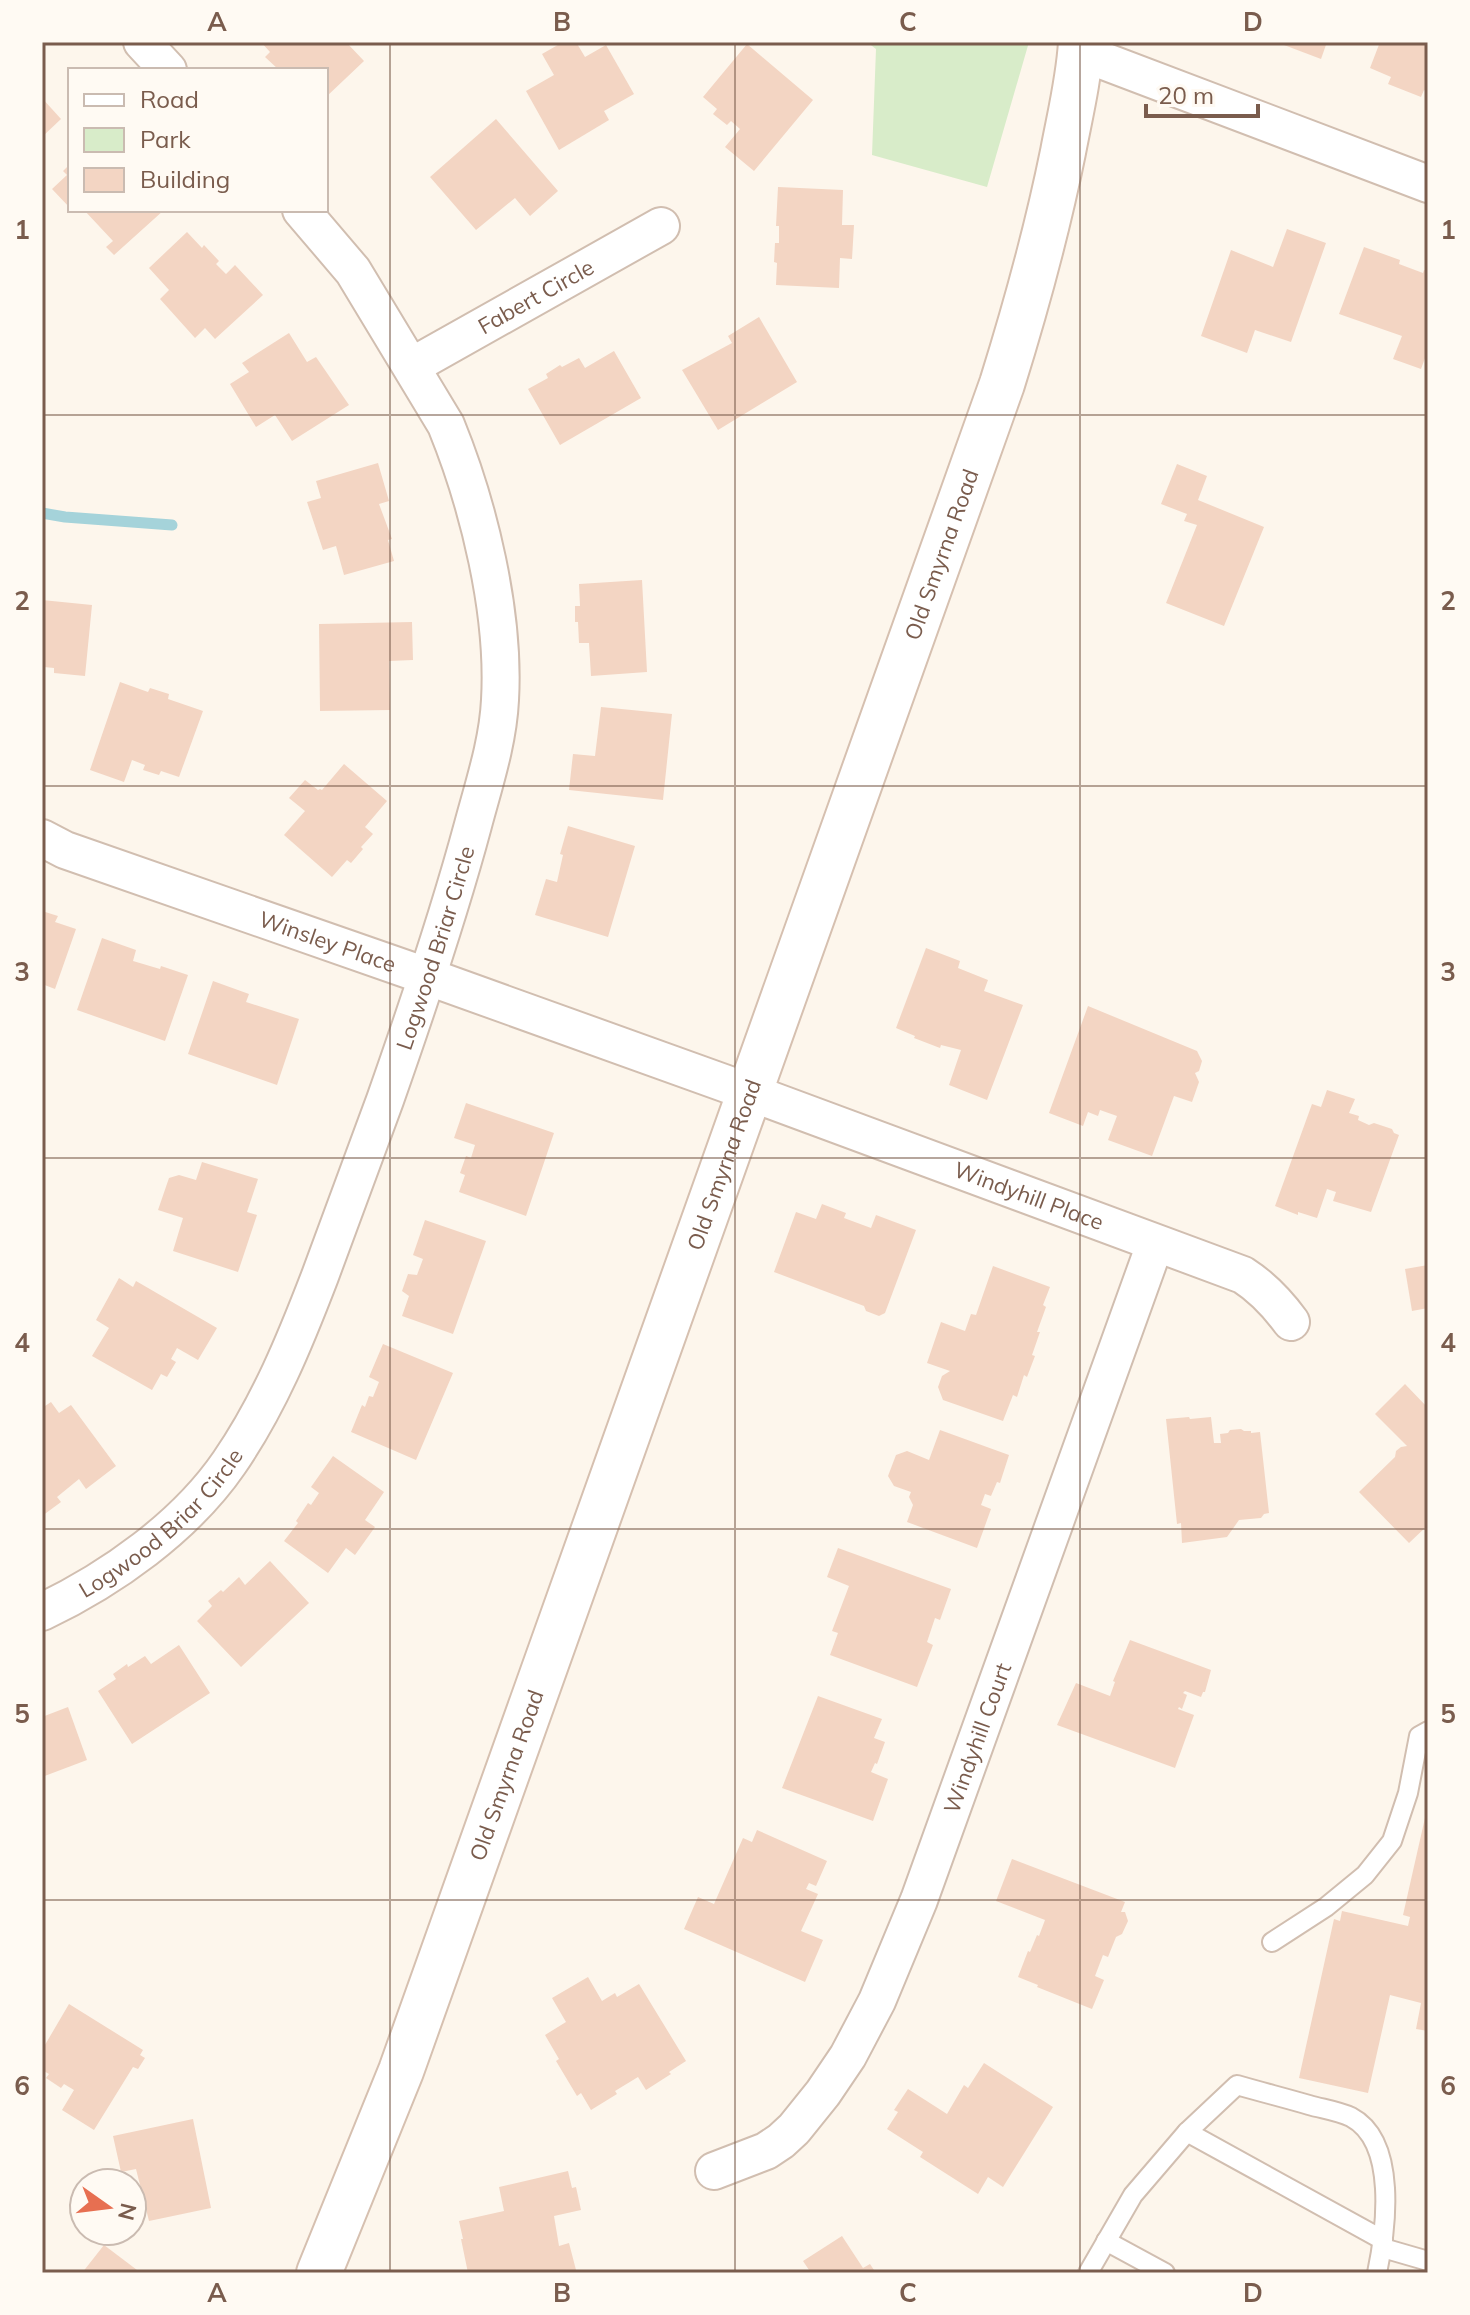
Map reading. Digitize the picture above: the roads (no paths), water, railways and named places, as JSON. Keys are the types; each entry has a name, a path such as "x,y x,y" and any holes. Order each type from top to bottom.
{"street":[{"path":"142,42 166,68"},
{"path":"1081,47 1428,184"},
{"name":"Old Smyrna Road","path":"319,2273 401,2071 964,495 1006,371 1047,229 1081,47"},
{"name":"Logwood Briar Circle","path":"42,1612 106,1578 183,1516 207,1492 248,1433 282,1372 429,977 488,769 500,703 501,672 491,589 469,485 446,425 412,366 353,271 303,212"},
{"name":"Fabert Circle","path":"412,366 661,226"},
{"name":"Winsley Place","path":"42,838 65,850 749,1092"},
{"name":"Windyhill Place","path":"749,1092 1243,1275 1269,1295 1291,1322"},
{"name":"Windyhill Court","path":"714,2171 766,2151 794,2129 848,2056 877,2001 919,1900 1155,1244"}],"lane":[{"path":"1272,1942 1326,1907 1365,1875 1392,1841 1408,1793 1419,1736 1428,1731"},
{"path":"1088,2273 1133,2195 1187,2132 1237,2085 1350,2117 1371,2135 1380,2157 1386,2195 1383,2244 1377,2273"},
{"path":"1187,2132 1383,2244 1428,2261"},
{"path":"1106,2241 1165,2273"}],"waterway":[{"path":"42,513 172,525"}]}
